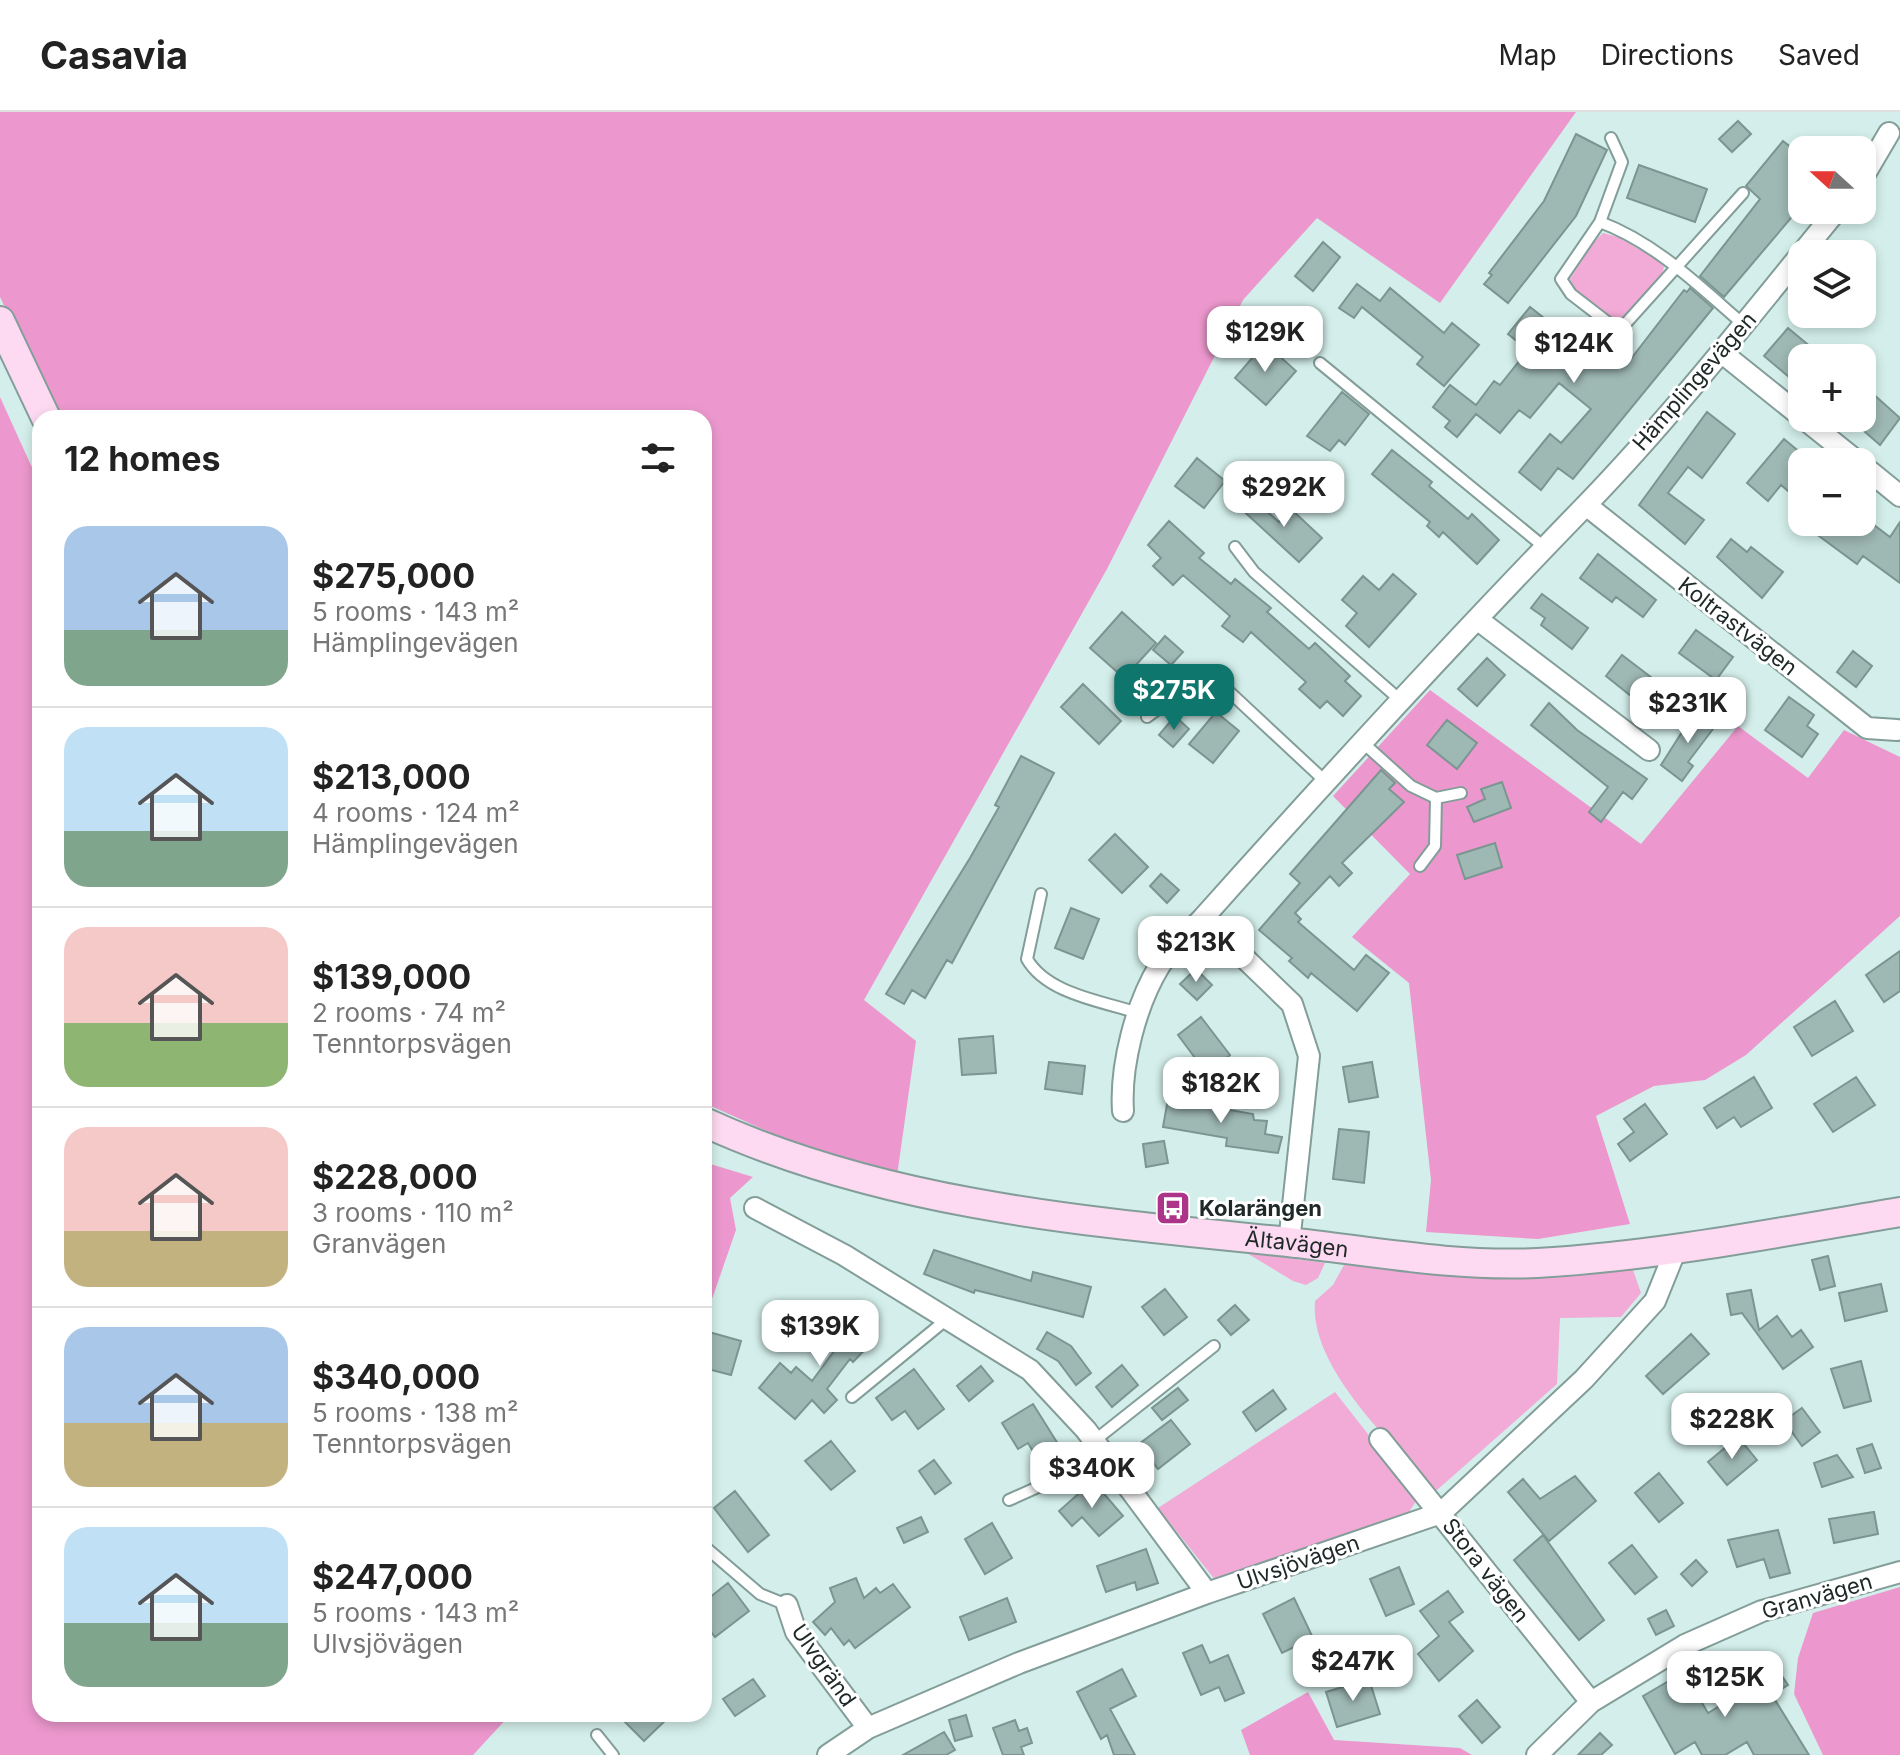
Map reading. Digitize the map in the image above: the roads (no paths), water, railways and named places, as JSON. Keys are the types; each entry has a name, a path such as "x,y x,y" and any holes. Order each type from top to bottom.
{"main road":[{"path":"0,321 42,410"},
{"name":"Ältavägen","path":"712,1125 801,1161 931,1196 1116,1226 1430,1261 1521,1263 1676,1249 1900,1212"}],"street":[{"path":"1876,155 1889,133"},
{"name":"Hämplingevägen","path":"1123,1111 1122,1089 1139,1014 1160,965 1399,699 1543,546 1586,505 1721,352 1825,224"},
{"path":"1721,352 1788,406"},
{"path":"1820,432 1840,448"},
{"path":"1876,477 1900,496"},
{"name":"Koltrastvägen","path":"1586,505 1867,728 1897,730"},
{"path":"1477,619 1649,750"},
{"path":"1203,918 1292,1004 1309,1056 1289,1243"},
{"path":"755,1208 844,1255 1030,1370 1100,1449 1207,1593"},
{"name":"Ulvsjövägen","path":"828,1755 868,1728 1019,1663 1207,1593 1441,1513 1584,1379 1655,1301 1676,1249"},
{"name":"Stora vägen","path":"1380,1439 1591,1702"},
{"name":"Granvägen","path":"1537,1755 1591,1702 1721,1627 1762,1611 1900,1572"},
{"name":"Ulvgränd","path":"787,1605 796,1632 868,1728"}],"lane":[{"path":"1611,138 1622,162 1600,222 1561,279 1571,294 1619,331 1743,193"},
{"path":"1600,222 1623,231 1677,267 1743,324"},
{"path":"1320,363 1543,546"},
{"path":"1235,547 1254,572 1399,699"},
{"path":"1147,717 1203,676 1222,685 1325,781"},
{"path":"1361,741 1411,786 1436,798 1461,793"},
{"path":"1420,866 1435,846 1436,798"},
{"path":"1041,894 1027,959 1035,972 1055,985 1139,1014"},
{"path":"852,1397 947,1319"},
{"path":"1009,1500 1100,1449 1214,1346"},
{"name":"Ulvgränd","path":"712,1553 760,1594 787,1605"},
{"path":"597,1735 613,1755"}],"place":[{"name":"Kolarängen","path":"1173,1208"}]}
